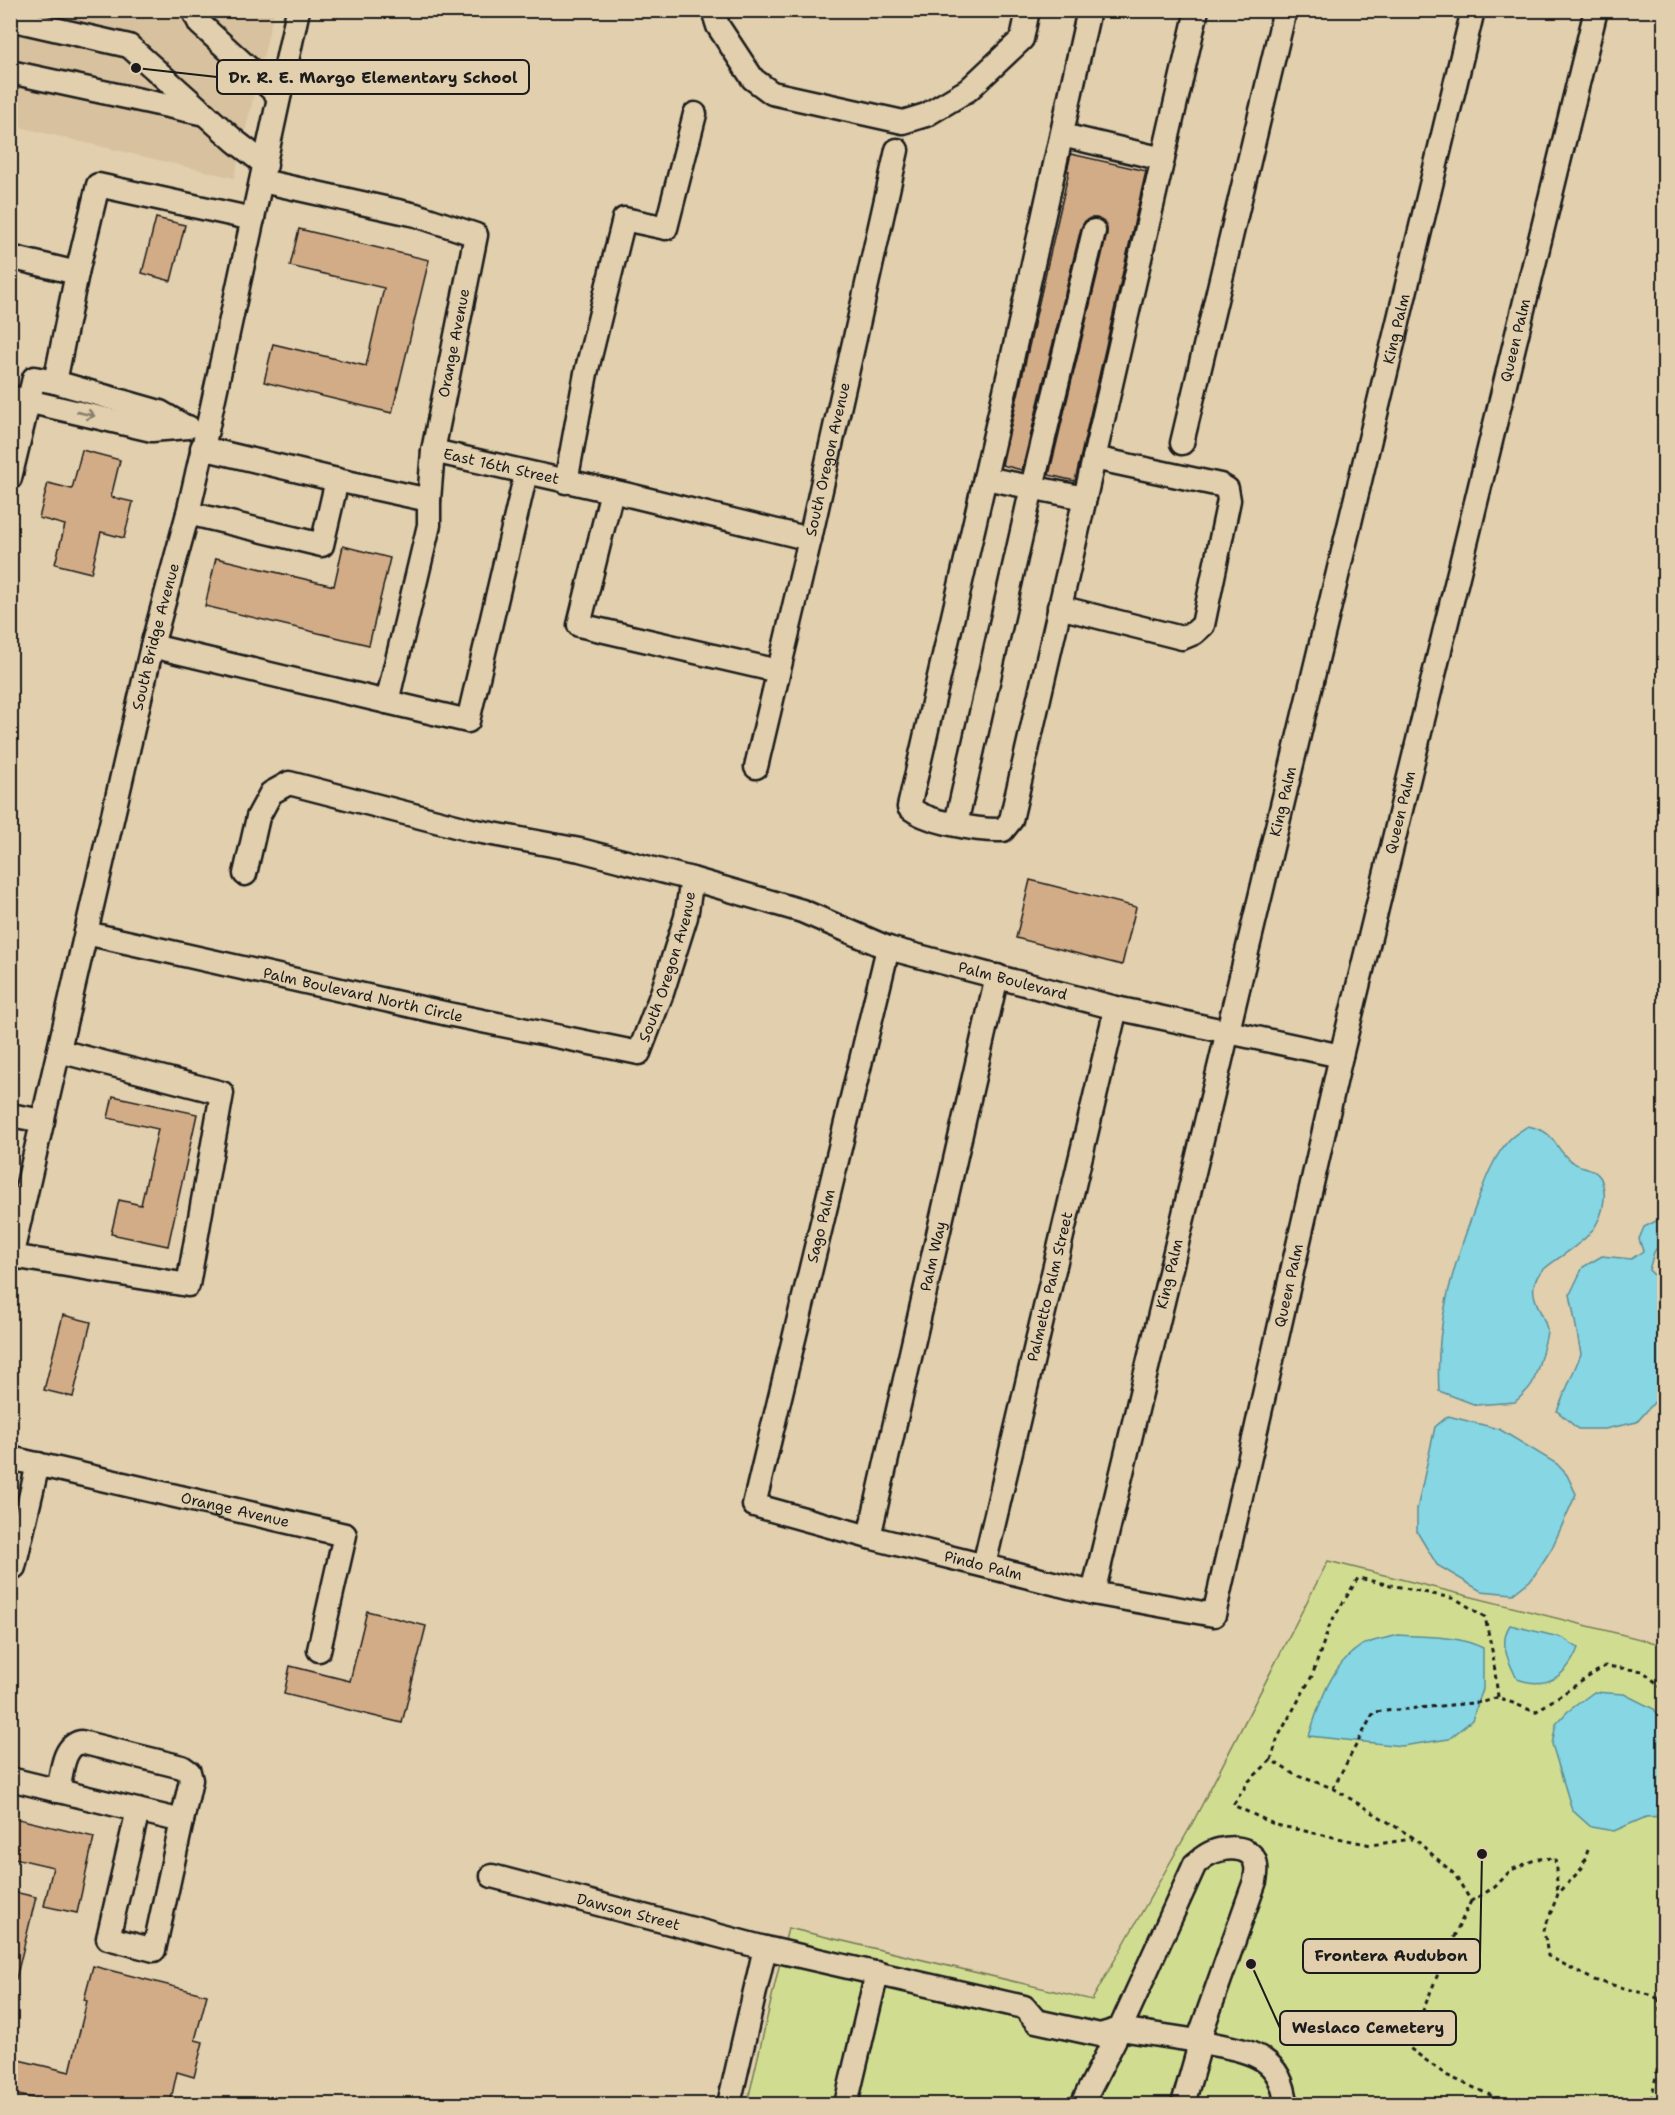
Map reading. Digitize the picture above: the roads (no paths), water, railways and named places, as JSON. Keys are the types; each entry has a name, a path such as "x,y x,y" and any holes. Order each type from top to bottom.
{"street":[{"path":"193,10 200,24 279,96"},
{"name":"South Bridge Avenue","path":"11,1259 152,646 188,513 298,10"},
{"path":"713,10 718,26 753,79 772,93 903,122 927,115 968,90 1022,39 1028,10"},
{"path":"1089,10 909,807 918,815 987,831 1002,830 1011,820 1197,10"},
{"path":"1182,443 1285,10"},
{"name":"King Palm","path":"1094,1593 1473,10"},
{"name":"Queen Palm","path":"1214,1615 1341,1056 1596,10"},
{"path":"10,19 129,46 235,141 264,173"},
{"path":"10,72 207,115"},
{"path":"566,482 586,373 624,219 666,228 694,114"},
{"path":"1062,135 1162,159"},
{"name":"South Oregon Avenue","path":"756,767 810,539 897,150"},
{"name":"Orange Avenue","path":"264,173 416,215 476,235 433,451"},
{"path":"55,382 98,184 254,219"},
{"path":"956,824 1032,487 1094,231"},
{"path":"10,257 77,273"},
{"path":"10,478 20,399 34,378 160,411 205,439 337,480 429,500"},
{"path":"20,399 152,430 184,426"},
{"name":"East 16th Street","path":"387,702 429,525 433,451 810,539"},
{"path":"1059,607 1182,638 1194,633 1203,625 1229,500 1227,489 1220,485 1094,458"},
{"path":"152,646 468,720 526,472"},
{"path":"985,478 1084,498"},
{"path":"188,513 322,545 337,480"},
{"path":"612,491 579,624 778,671"},
{"path":"245,874 258,817 271,794 289,783 471,830 580,850 692,879"},
{"name":"Palm Boulevard","path":"692,879 802,911 888,948 1116,1008 1341,1056"},
{"name":"South Oregon Avenue","path":"639,1053 662,993 686,917 692,879"},
{"name":"Palm Boulevard North Circle","path":"86,933 639,1053"},
{"name":"Sago Palm","path":"754,1504 888,948"},
{"name":"Palm Way","path":"869,1537 997,976"},
{"name":"Palmetto Palm Street","path":"984,1565 1116,1008"},
{"path":"11,1259 188,1285 222,1093 60,1051"},
{"path":"10,1115 43,1121"},
{"name":"Orange Avenue","path":"10,1458 345,1535 319,1650"},
{"path":"12,1578 17,1528 38,1464"},
{"name":"Pindo Palm","path":"754,1504 869,1537 1094,1593 1214,1615"},
{"path":"58,1791 69,1748 74,1743 81,1742 182,1767 189,1772 191,1780 154,1950 108,1938 138,1810"},
{"path":"10,1779 182,1821"},
{"path":"1082,2104 1120,2029 1196,1864 1207,1854 1222,1848 1245,1851 1251,1855 1256,1864 1255,1881 1198,2041 1197,2055 1183,2104"},
{"name":"Dawson Street","path":"492,1876 765,1948 1024,2007 1036,2021 1100,2035 1120,2029 1198,2041 1250,2053 1267,2061 1280,2076 1285,2090 1286,2104"},
{"path":"729,2104 765,1948"},
{"path":"846,2104 877,1973"}],"water":[{"path":"1528,1126 1545,1132 1572,1162 1597,1174 1603,1185 1604,1199 1600,1216 1593,1230 1582,1241 1547,1266 1534,1285 1534,1296 1547,1329 1532,1385 1515,1402 1476,1405 1439,1391 1438,1367 1447,1298 1459,1253 1489,1172 1504,1146"},
{"path":"1664,1217 1664,1238 1654,1252 1649,1270 1664,1285 1664,1391 1637,1422 1605,1429 1578,1429 1557,1411 1581,1354 1570,1294 1583,1267 1602,1256 1631,1259 1643,1251 1639,1239 1644,1227"},
{"path":"1448,1416 1499,1429 1557,1464 1567,1475 1576,1494 1552,1548 1532,1579 1513,1594 1481,1591 1437,1565 1417,1532 1417,1509 1435,1427"},
{"path":"1510,1625 1563,1638 1578,1648 1568,1666 1555,1678 1538,1683 1517,1679 1505,1646"},
{"path":"1398,1635 1452,1639 1483,1648 1483,1689 1472,1720 1449,1739 1402,1746 1309,1736 1327,1688 1340,1665 1362,1645"},
{"path":"1594,1692 1624,1694 1654,1709 1664,1722 1664,1816 1646,1817 1614,1831 1591,1827 1572,1810 1552,1744 1556,1724 1567,1712"}],"place":[{"name":"Dr. R. E. Margo Elementary School","path":"136,68"},
{"name":"Frontera Audubon","path":"1482,1854"},
{"name":"Weslaco Cemetery","path":"1251,1964"}]}
